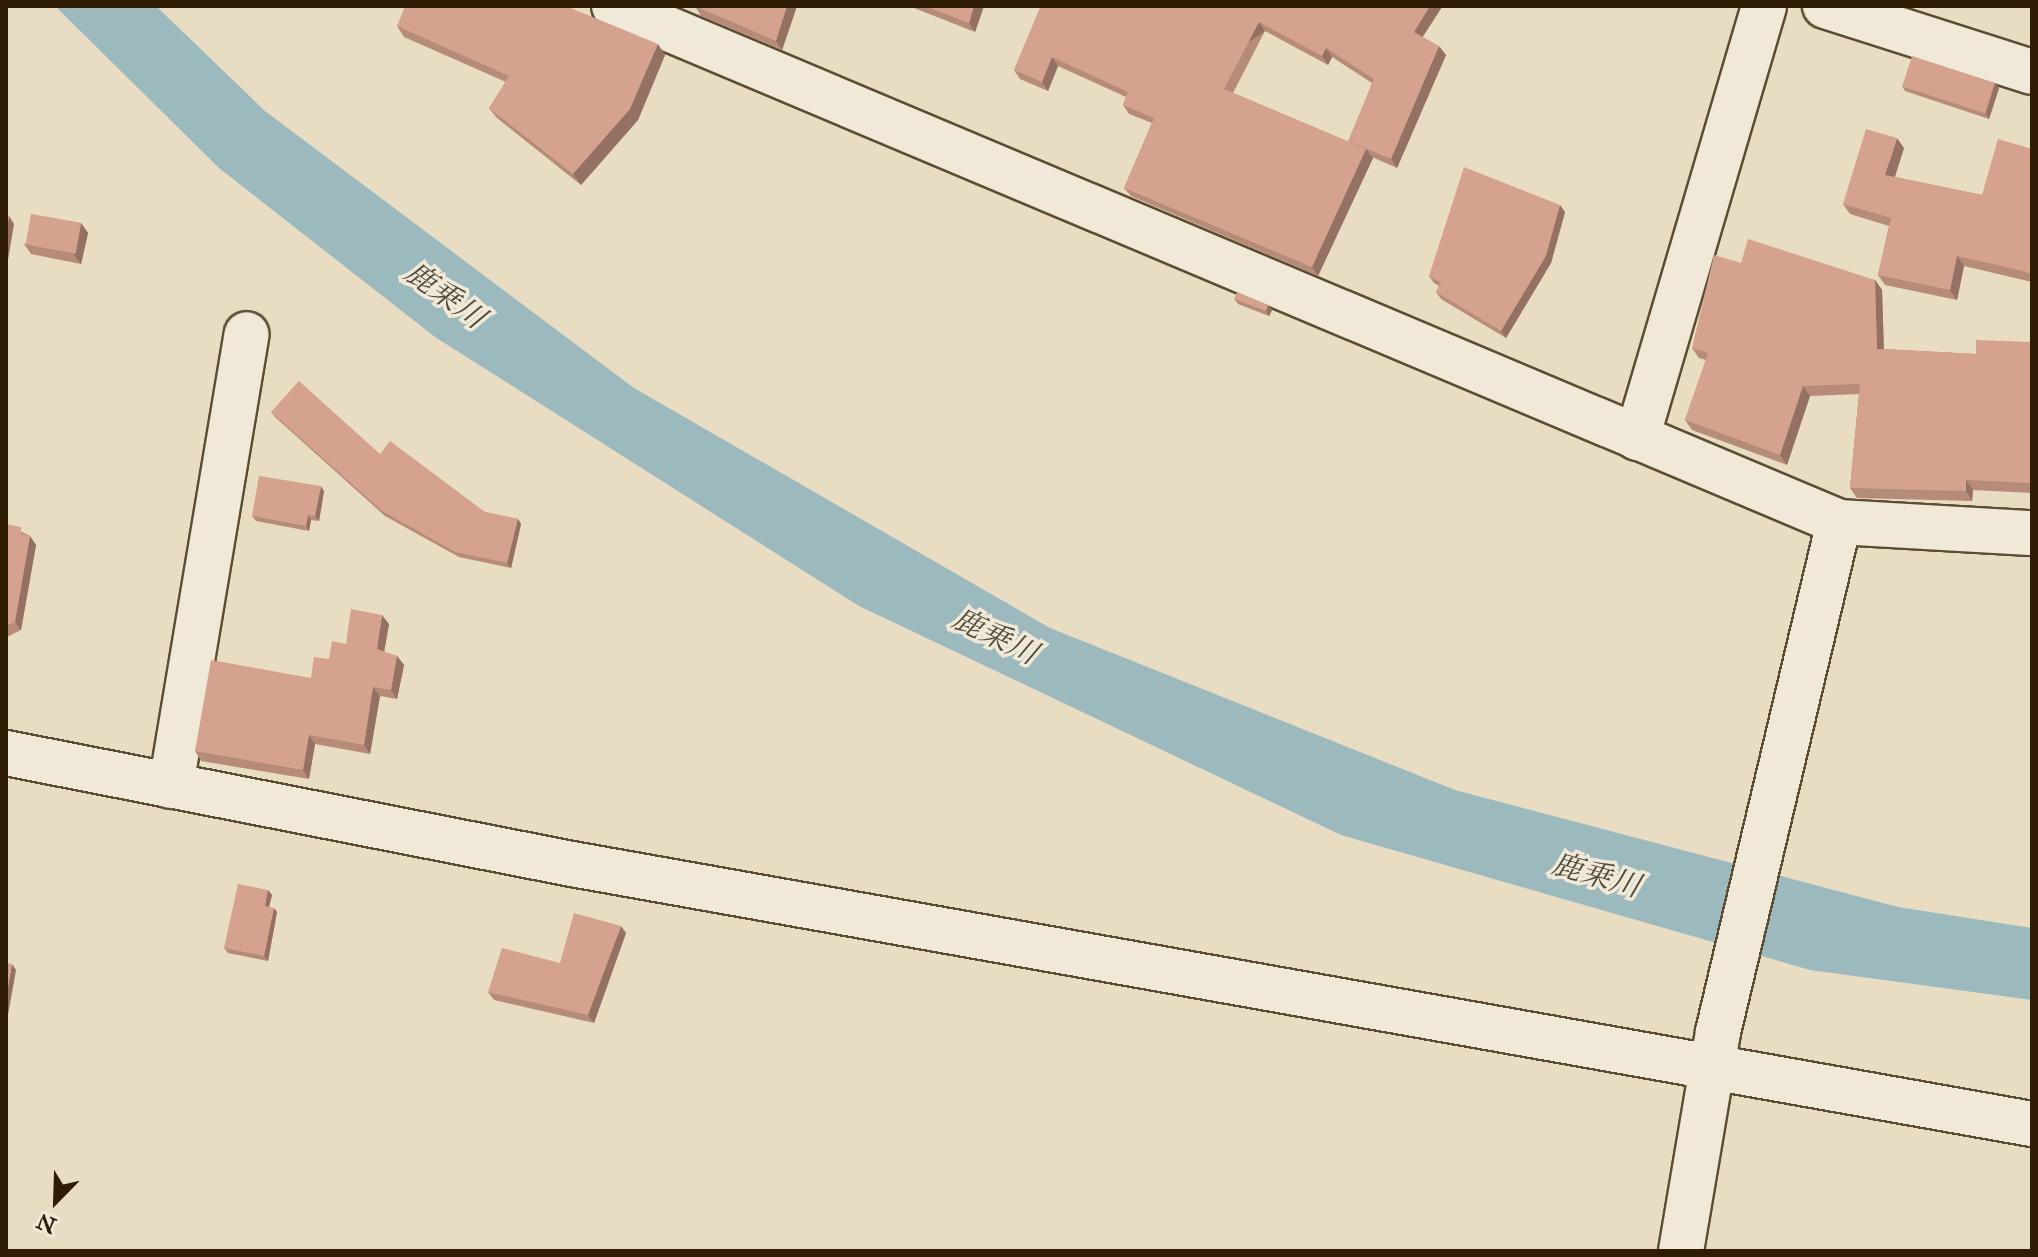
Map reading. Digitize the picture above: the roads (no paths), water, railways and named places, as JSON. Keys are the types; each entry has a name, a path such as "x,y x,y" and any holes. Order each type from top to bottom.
{"street":[{"path":"614,6 1839,522 2032,533"},
{"path":"1637,438 1764,6"},
{"path":"1825,6 2032,72"},
{"path":"171,786 247,334"},
{"path":"1681,1251 1715,1051 1839,522"},
{"path":"6,753 171,786 1715,1051 2032,1124"}],"water":[{"name":"鹿乗川","path":"55,6 156,6 265,111 634,388 1050,628 1455,790 1898,907 2032,928 2032,1000 1810,970 1341,835 859,606 435,337 219,168"}]}
